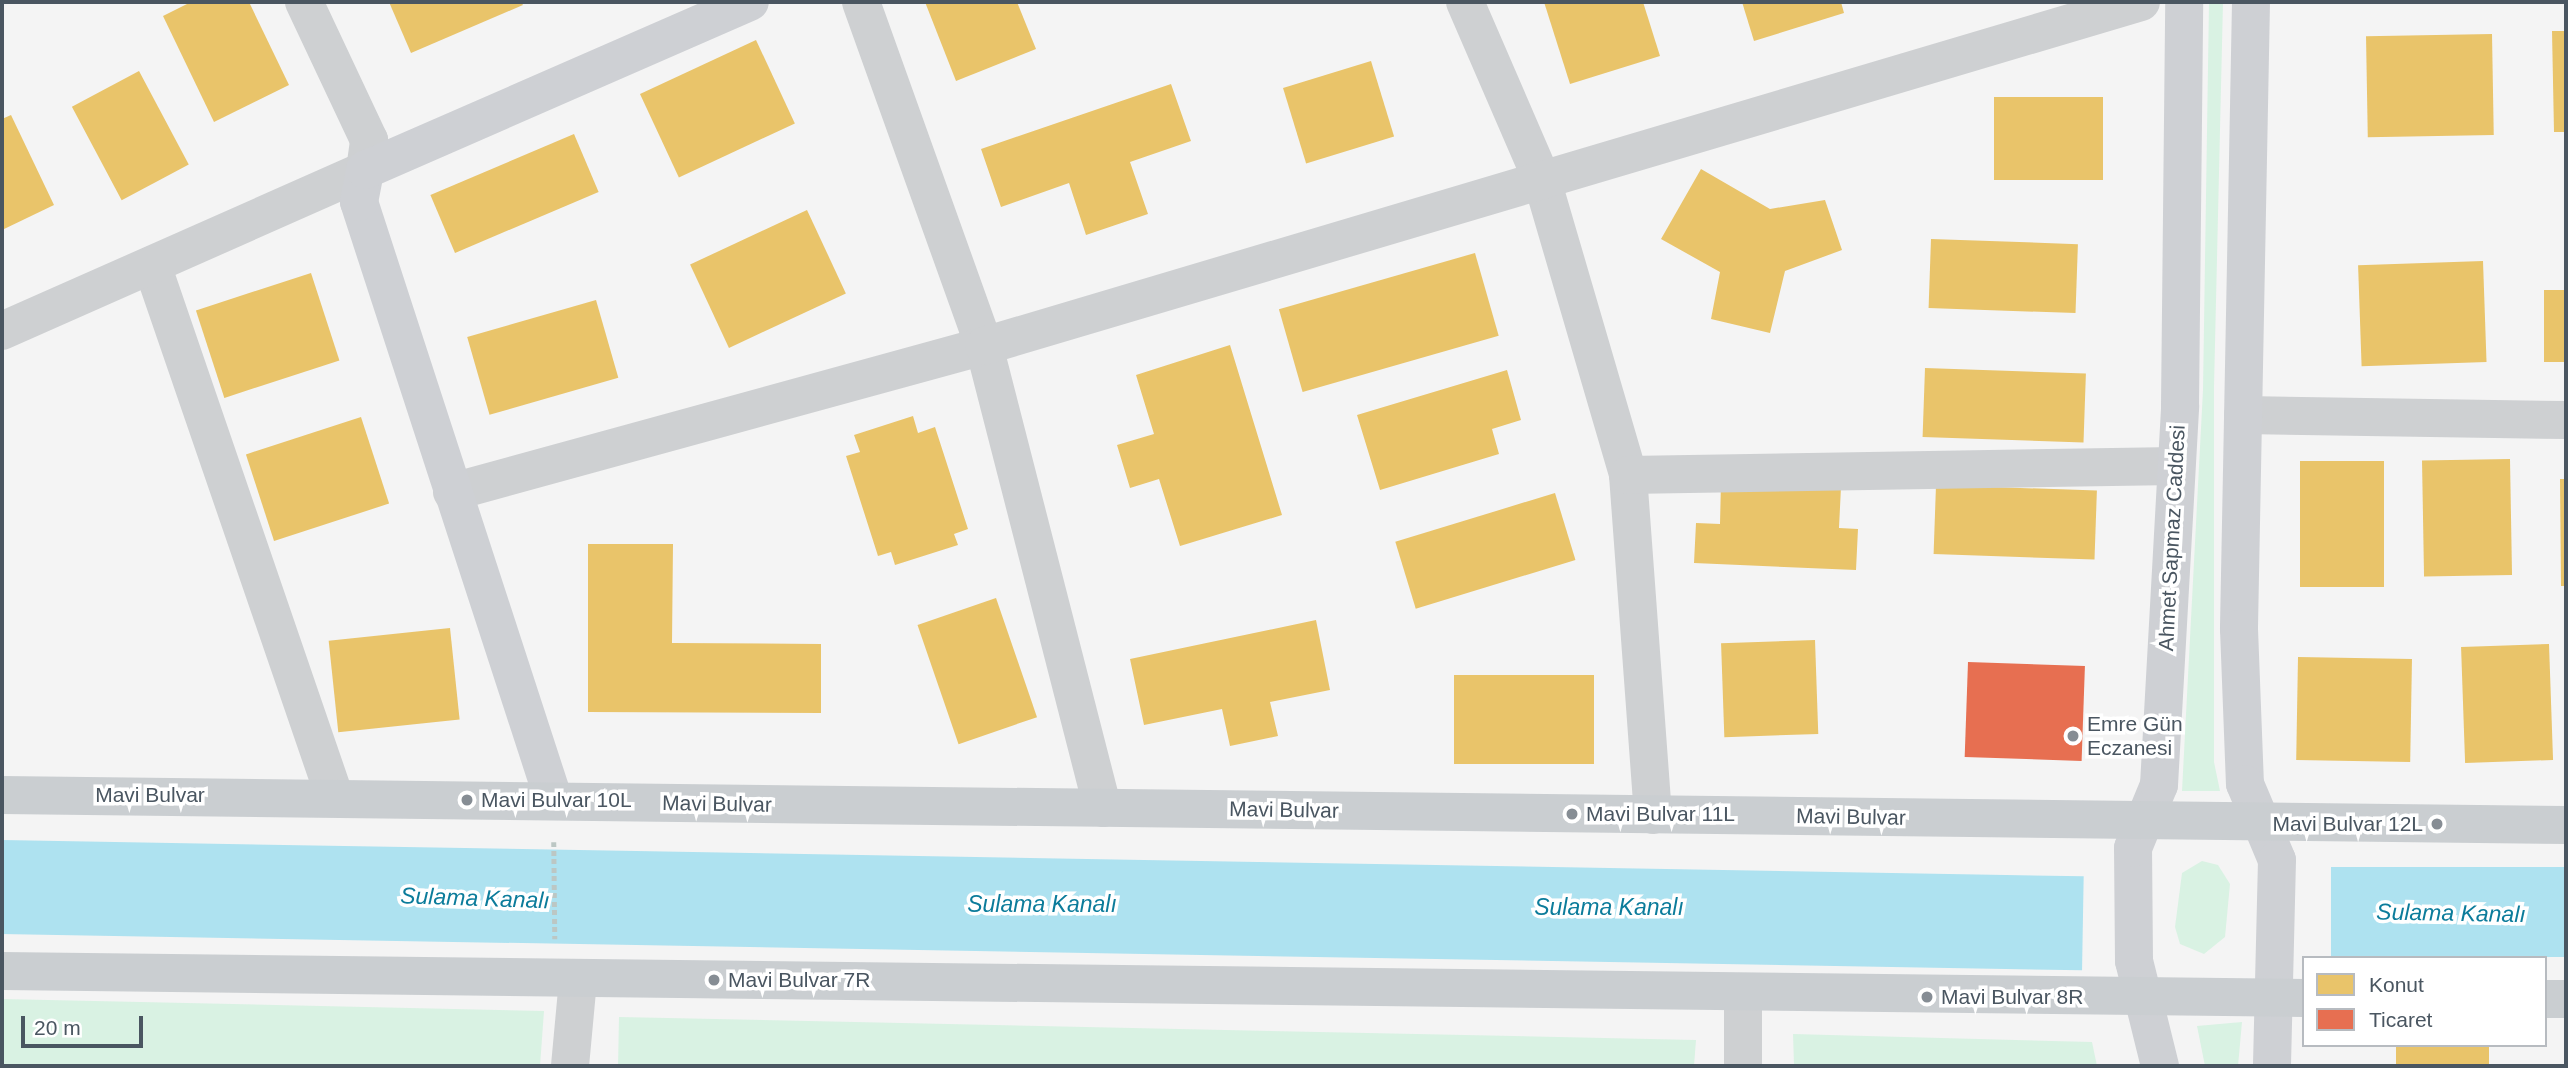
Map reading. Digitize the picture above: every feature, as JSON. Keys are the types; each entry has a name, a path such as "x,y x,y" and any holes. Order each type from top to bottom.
{"main road":[{"path":"554,814 359,202 365,170 750,2"},
{"name":"Ahmet Sapmaz Caddesi","path":"2160,1066 2134,961 2133,848 2159,785 2176,466 2184,2"},
{"path":"2251,2 2239,629 2245,784 2277,860 2289,997 2272,1066"},
{"name":"Mavi Bulvar","path":"2,795 334,795 554,814 1103,808 2566,825"},
{"path":"2,971 566,966 1743,995 2289,997"},
{"path":"2547,999 2566,999"}],"street":[{"path":"2,331 365,170 369,140 304,2"},
{"path":"861,2 984,346 1103,808"},
{"path":"1465,2 1542,180 1628,475 1653,815"},
{"path":"452,492 984,346 2141,2"},
{"path":"152,265 334,795"},
{"path":"2244,415 2566,420"},
{"path":"1628,475 2176,466"},
{"path":"566,966 570,1066"},
{"path":"1743,995 1743,1066"}],"path":[{"path":"554,814 566,966"}],"green space":[{"path":"2209,2 2223,2 2214,387 2214,762 2220,791 2182,791 2203,390"},
{"path":"2202,861 2218,865 2230,884 2225,937 2204,954 2180,944 2175,927 2182,873"},
{"path":"2,999 544,1011 540,1066 2,1066"},
{"path":"619,1017 1696,1040 1694,1066 618,1066"},
{"path":"2242,1022 2238,1066 2205,1066 2197,1026"},
{"path":"1793,1034 2092,1042 2097,1066 1794,1066"}],"water":[{"name":"Sulama Kanalı","path":"2,840 2084,876 2082,970 2,934"},
{"name":"Sulama Kanalı","path":"2331,867 2566,867 2566,957 2331,956"}],"building: Konut":[{"path":"191,2 249,2 289,85 214,122 163,16"},
{"path":"389,2 521,2 523,5 411,53"},
{"path":"925,2 1017,2 1036,49 956,81"},
{"path":"1544,2 1643,2 1660,56 1570,84"},
{"path":"1742,2 1841,2 1844,13 1754,41"},
{"path":"2552,31 2566,31 2566,132 2554,132"},
{"path":"2492,34 2494,135 2368,137 2366,36"},
{"path":"756,40 795,123 679,177 640,94"},
{"path":"1371,61 1394,137 1306,163 1283,88"},
{"path":"139,71 189,165 122,200 72,107"},
{"path":"1171,84 1191,141 1130,162 1148,214 1086,235 1069,183 1001,207 981,149"},
{"path":"1994,97 2103,97 2103,180 1994,180"},
{"path":"11,115 54,205 2,230 2,119"},
{"path":"574,134 599,192 455,253 430,195"},
{"path":"1701,169 1770,209 1825,200 1842,250 1785,271 1770,333 1711,319 1720,272 1661,239"},
{"path":"807,210 846,293 729,348 690,265"},
{"path":"1931,239 2078,244 2076,313 1929,308"},
{"path":"1475,253 1499,336 1303,392 1279,309"},
{"path":"2483,261 2487,362 2362,366 2358,265"},
{"path":"311,273 339,360 224,398 196,310"},
{"path":"2544,290 2566,290 2566,362 2544,362"},
{"path":"596,300 618,378 490,415 467,337"},
{"path":"1230,345 1282,515 1180,546 1159,479 1130,488 1117,445 1154,434 1136,375"},
{"path":"1925,368 2086,374 2083,443 1923,437"},
{"path":"1507,370 1521,420 1492,429 1499,454 1380,490 1357,415"},
{"path":"913,416 918,433 935,427 968,529 954,534 958,545 895,565 891,552 878,556 846,456 860,452 854,435"},
{"path":"361,417 389,504 274,541 246,454"},
{"path":"2510,459 2512,575 2424,577 2422,461"},
{"path":"2300,461 2384,461 2384,587 2300,587"},
{"path":"2560,479 2566,479 2566,586 2561,586"},
{"path":"1721,482 1841,487 1839,528 1858,529 1856,570 1694,563 1696,523 1720,524"},
{"path":"1936,485 2097,491 2094,560 1934,554"},
{"path":"1555,493 1575,560 1416,609 1395,542"},
{"path":"588,544 673,544 672,643 821,644 821,713 588,712"},
{"path":"996,598 1037,717 959,744 918,625"},
{"path":"1316,620 1330,690 1270,702 1278,736 1230,746 1222,709 1144,725 1130,659"},
{"path":"450,628 460,719 338,732 329,641"},
{"path":"1815,640 1818,734 1724,737 1721,643"},
{"path":"2549,644 2553,760 2465,763 2461,647"},
{"path":"2298,657 2412,659 2410,762 2296,760"},
{"path":"1454,675 1594,675 1594,764 1454,764"},
{"path":"2396,1047 2489,1047 2489,1066 2396,1066"}],"building: Ticaret":[{"path":"1968,662 2085,666 2082,761 1965,757"}],"place":[{"name":"Emre Gün Eczanesi","path":"2073,736"},
{"name":"Mavi Bulvar 10L","path":"467,800"},
{"name":"Mavi Bulvar 11L","path":"1572,814"},
{"name":"Mavi Bulvar 12L","path":"2437,824"},
{"name":"Mavi Bulvar 7R","path":"714,980"},
{"name":"Mavi Bulvar 8R","path":"1927,997"}]}
